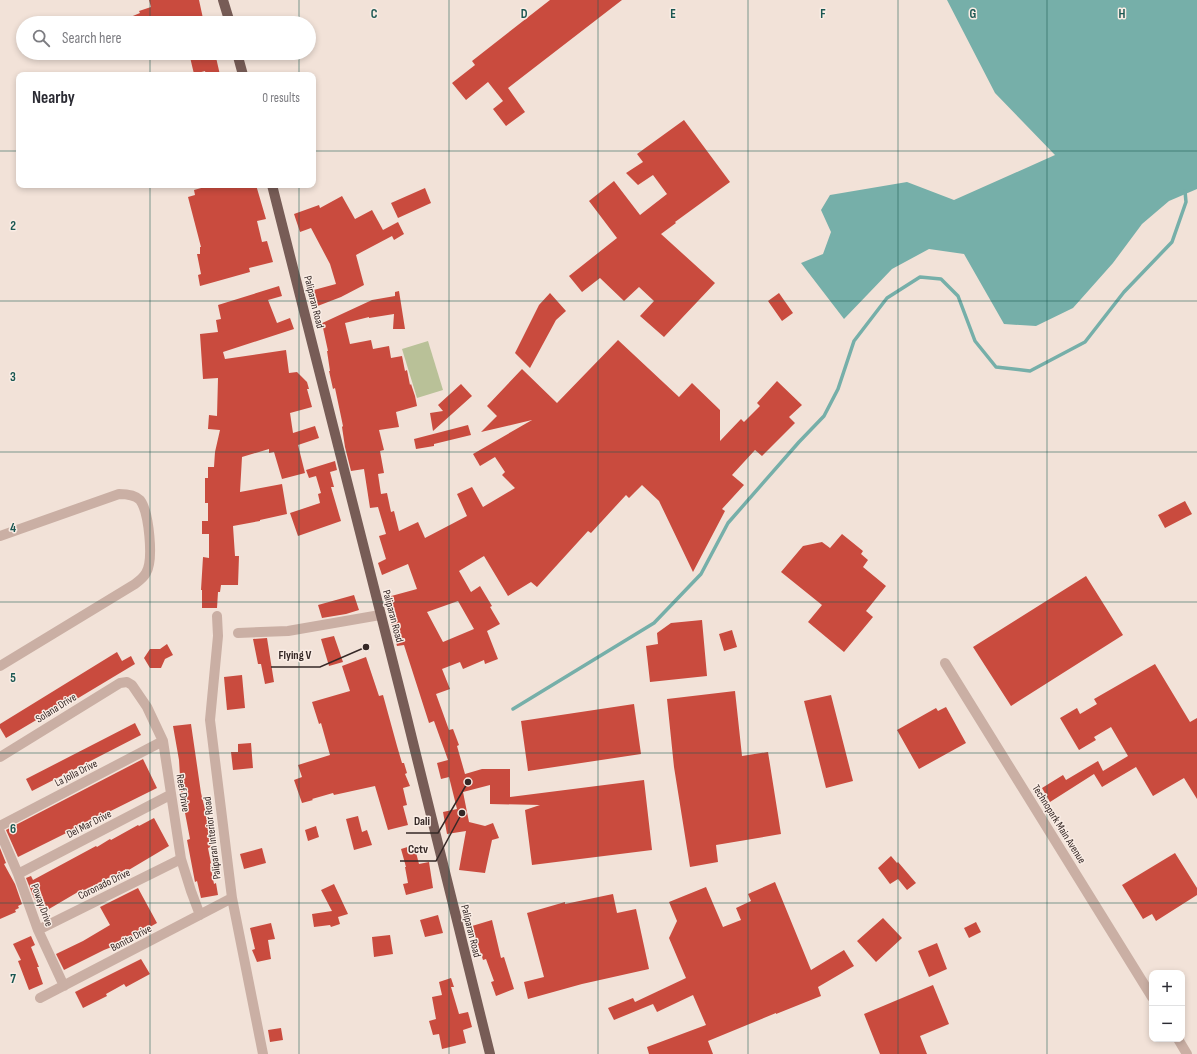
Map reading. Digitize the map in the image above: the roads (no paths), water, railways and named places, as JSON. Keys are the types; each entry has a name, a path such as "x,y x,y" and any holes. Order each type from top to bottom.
{"main road":[{"path":"223,0 228,16"},
{"path":"239,60 242,72"},
{"name":"Paliparan Road","path":"273,188 490,1054"}],"street":[{"path":"0,536 119,494 131,495 139,499 144,507 150,536 150,562 146,574 135,584 0,666"},
{"path":"238,632 288,630 380,615"},
{"name":"Paliparan Interior Road","path":"217,616 218,636 210,720 232,898 250,981 263,1054"},
{"name":"Technopark Main Avenue","path":"945,663 1149,992"},
{"name":"Reef Drive","path":"126,682 132,685 147,707 163,741 170,795 181,859 190,891 200,915"},
{"name":"Solana Drive","path":"0,757 120,683 126,682"},
{"name":"La Jolla Drive","path":"0,826 163,741"},
{"name":"Del Mar Drive","path":"18,874 170,795"},
{"name":"Poway Drive","path":"0,832 18,874 38,930 64,986"},
{"name":"Coronado Drive","path":"38,930 181,859"},
{"name":"Bonita Drive","path":"40,998 232,898"},
{"path":"1180,1042 1187,1054"}],"water":[{"path":"947,0 1197,0 1197,189 1169,201 1142,224 1113,263 1073,308 1036,326 1004,324 964,254 929,249 892,269 844,319 801,263 823,254 831,232 821,210 830,195 907,182 954,200 1055,155 995,93"}],"waterway":[{"path":"513,709 654,623 701,574 728,523 799,442 824,416 838,389 854,341 887,298 920,277 941,279 958,296 975,341 996,367 1030,371 1085,342 1124,292 1172,242 1186,202 1185,191"}],"place":[{"name":"Flying V","path":"366,647"},
{"name":"Dali","path":"468,782"},
{"name":"Cctv","path":"462,813"}]}
